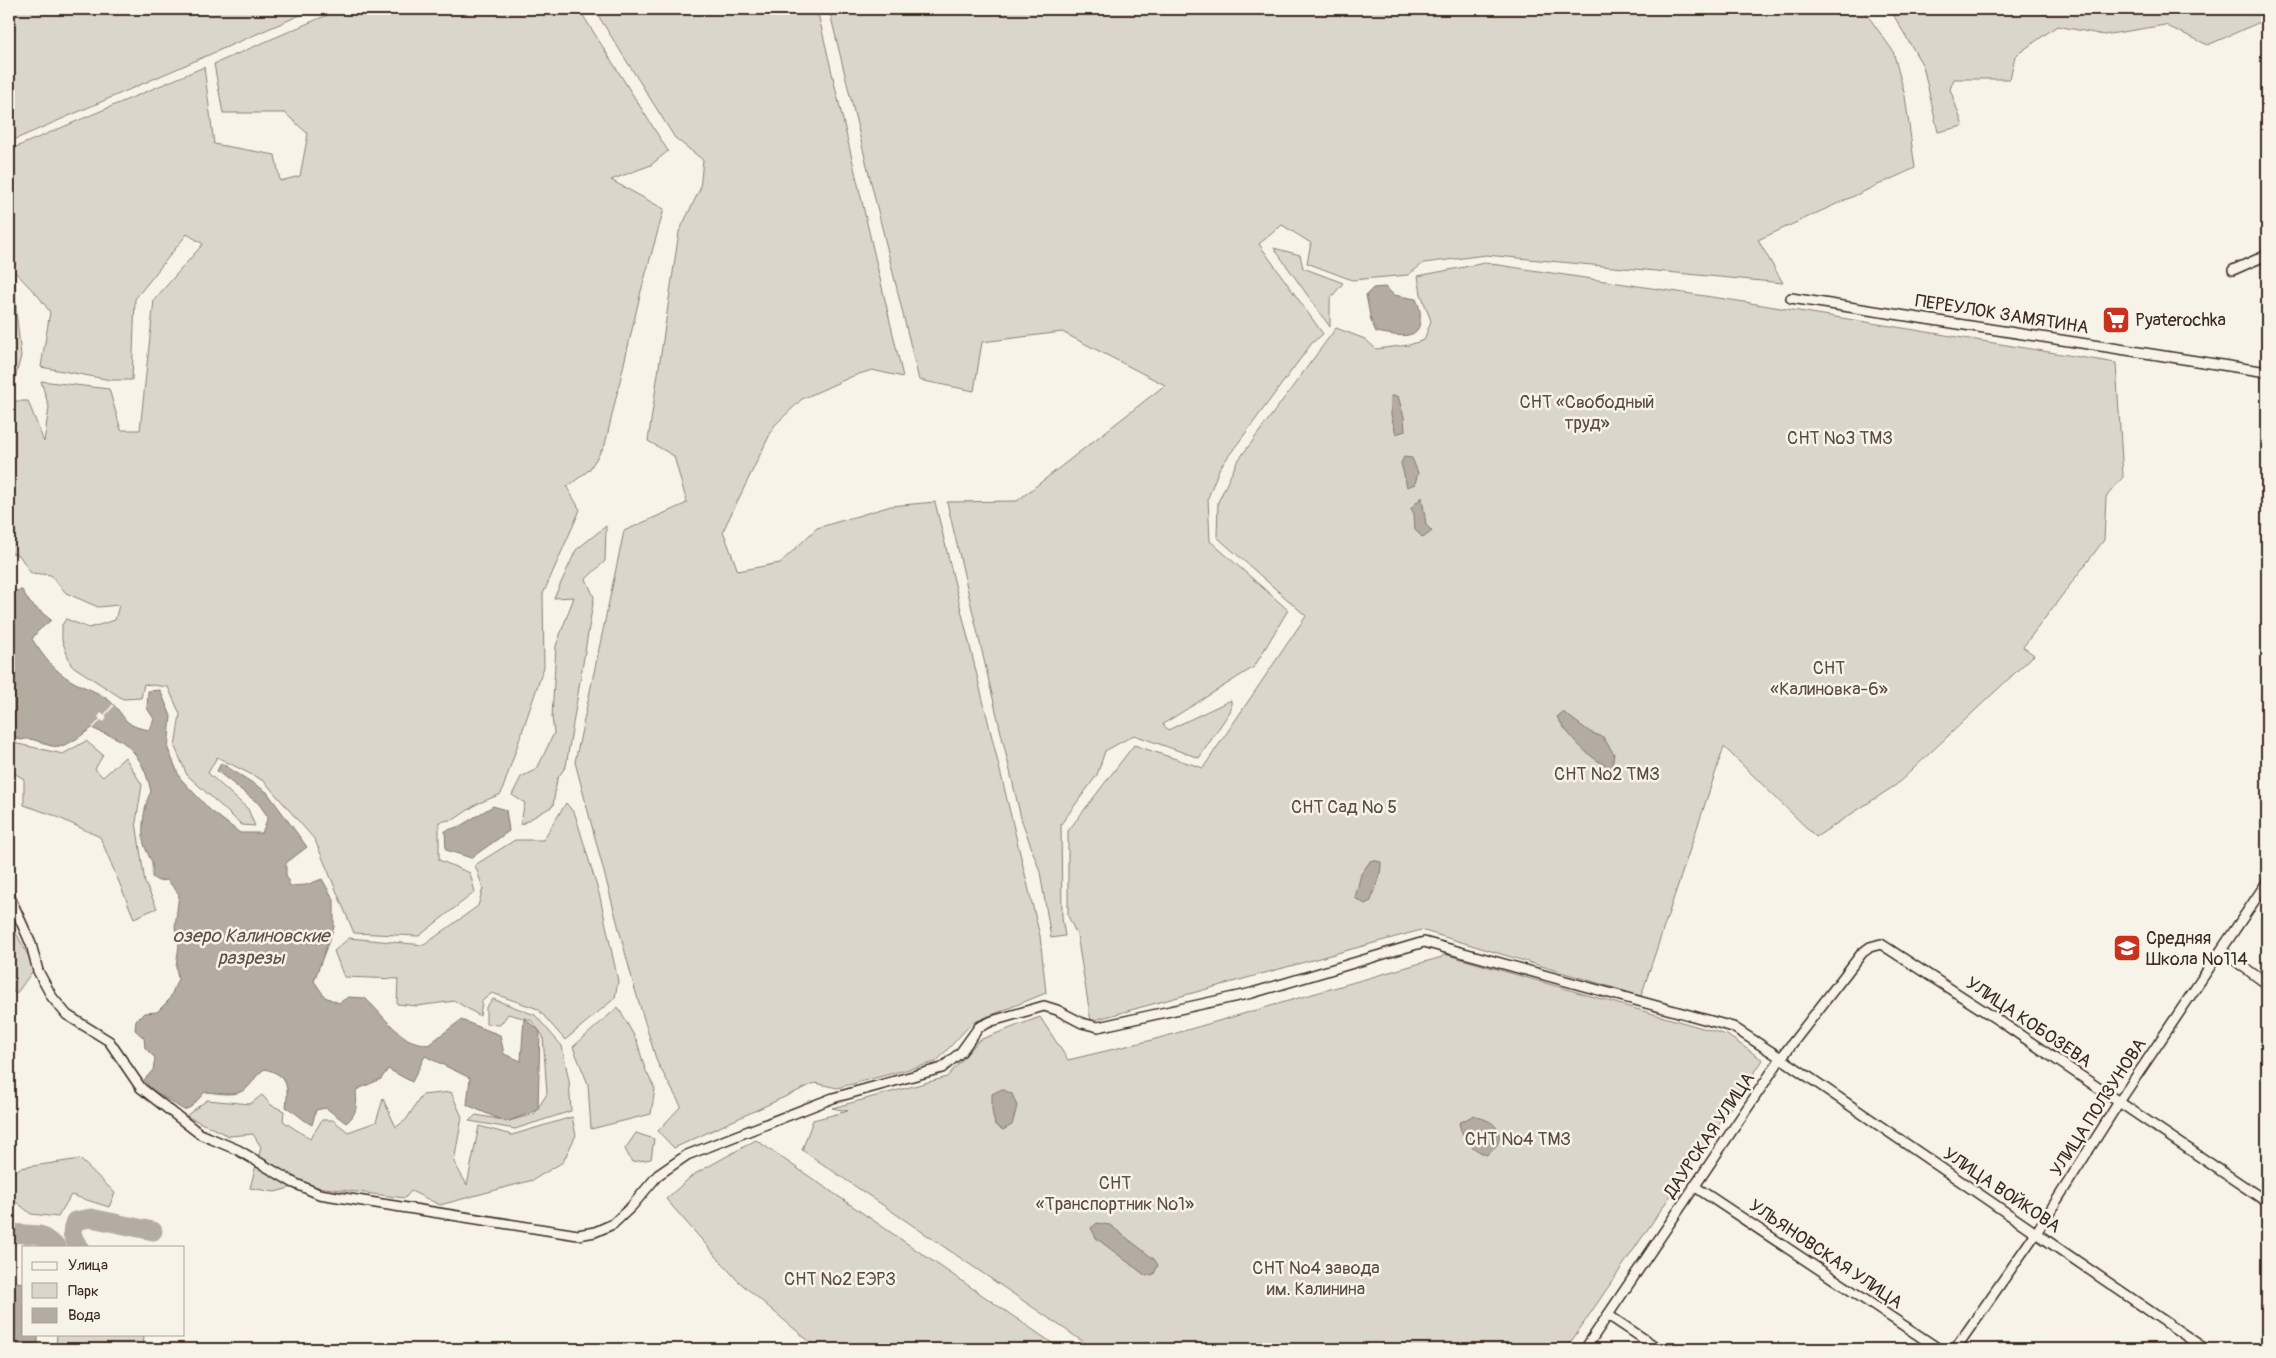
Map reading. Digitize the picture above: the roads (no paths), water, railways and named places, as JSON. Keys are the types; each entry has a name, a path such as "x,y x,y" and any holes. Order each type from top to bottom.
{"street":[{"path":"2233,270 2267,255"},
{"name":"ПЕРЕУЛОК ЗАМЯТИНА","path":"1792,298 2267,372"},
{"name":"УЛИЦА ПОЛЗУНОВА","path":"1955,1349 2036,1233 2120,1102 2267,882"},
{"name":"УЛИЦА ВОЙКОВА","path":"9,895 31,944 38,971 57,1003 67,1015 109,1041 141,1088 200,1134 238,1150 294,1183 319,1194 578,1235 595,1232 613,1224 631,1207 658,1175 687,1154 833,1098 942,1068 961,1052 979,1027 992,1021 1044,1006 1057,1010 1082,1023 1098,1027 1252,993 1424,942 1733,1027 2205,1349"},
{"name":"УЛИЦА КОБОЗЕВА","path":"1870,947 1881,944 2267,1202"},
{"name":"ДАУРСКАЯ УЛИЦА","path":"1585,1349 1781,1058 1862,953 1870,947"},
{"path":"2222,951 2267,984"},
{"name":"УЛЬЯНОВСКАЯ УЛИЦА","path":"1694,1186 1939,1349"},
{"path":"1608,1314 1659,1349"}],"water":[{"path":"1385,287 1394,295 1416,299 1420,310 1420,322 1418,329 1414,333 1402,336 1376,332 1371,321 1366,295 1373,288"},
{"path":"1391,396 1398,396 1404,417 1405,431 1396,434 1391,415"},
{"path":"1404,457 1412,458 1418,473 1415,484 1407,487 1401,463"},
{"path":"1422,497 1426,525 1432,531 1423,538 1415,530 1414,514 1411,508"},
{"name":"озеро Калиновские разрезы","path":"9,581 14,591 22,590 30,603 51,620 32,639 49,663 60,673 77,684 106,698 134,726 150,730 154,719 147,708 148,691 160,690 171,716 168,749 180,778 210,810 240,833 262,833 268,817 259,804 217,771 221,763 267,792 307,847 286,863 286,875 290,886 306,885 322,879 334,900 334,927 314,981 325,997 339,1003 348,997 365,998 407,1039 428,1045 461,1020 500,1035 504,1054 521,1061 524,1018 540,1031 538,1110 506,1122 467,1105 470,1078 425,1056 412,1082 388,1069 381,1079 356,1090 355,1112 346,1123 326,1108 316,1110 312,1125 308,1123 286,1107 287,1093 285,1082 282,1078 278,1074 265,1069 239,1093 205,1092 191,1107 184,1110 151,1089 144,1080 153,1070 155,1058 145,1048 144,1038 135,1030 136,1021 144,1013 157,1012 169,1000 178,979 176,967 179,945 175,927 179,894 167,880 158,881 152,877 152,863 145,847 143,835 145,811 151,792 149,784 139,760 122,741 92,728 72,741 60,746 50,746 31,739 21,740 9,735"},
{"path":"1563,712 1590,732 1603,737 1614,754 1612,768 1588,754 1574,740 1557,717"},
{"path":"493,806 506,810 509,831 471,858 446,850 445,831 460,826"},
{"path":"1371,860 1381,862 1381,867 1371,901 1365,904 1355,898 1361,874"},
{"path":"1002,1089 1012,1094 1017,1106 1012,1125 1003,1130 995,1125 992,1110 992,1094"},
{"path":"1474,1115 1492,1123 1499,1132 1497,1145 1486,1155 1475,1149 1468,1142 1459,1123"},
{"path":"1097,1223 1110,1225 1154,1259 1158,1265 1154,1274 1146,1276 1096,1238 1091,1228"},
{"path":"9,1281 22,1283 22,1336 38,1336 38,1349 9,1349"}],"waterway":[{"path":"78,1246 72,1234 75,1221 91,1218 153,1231"},
{"path":"9,1233 40,1235 56,1246"}],"place":[{"name":"Pyaterochka","path":"2116,320"},
{"name":"Средняя Школа №114","path":"2127,948"}],"park label":[{"name":"СНТ «Свободный труд»","path":"1587,412"},
{"name":"СНТ №3 ТМЗ","path":"1840,438"},
{"name":"СНТ «Калиновка-6»","path":"1829,678"},
{"name":"СНТ №2 ТМЗ","path":"1607,774"},
{"name":"СНТ Сад № 5","path":"1344,807"},
{"name":"СНТ №4 ТМЗ","path":"1518,1139"},
{"name":"СНТ «Транспортник №1»","path":"1115,1193"},
{"name":"СНТ №4 завода им. Калинина","path":"1316,1278"},
{"name":"СНТ №2 ЕЭРЗ","path":"840,1279"}]}
